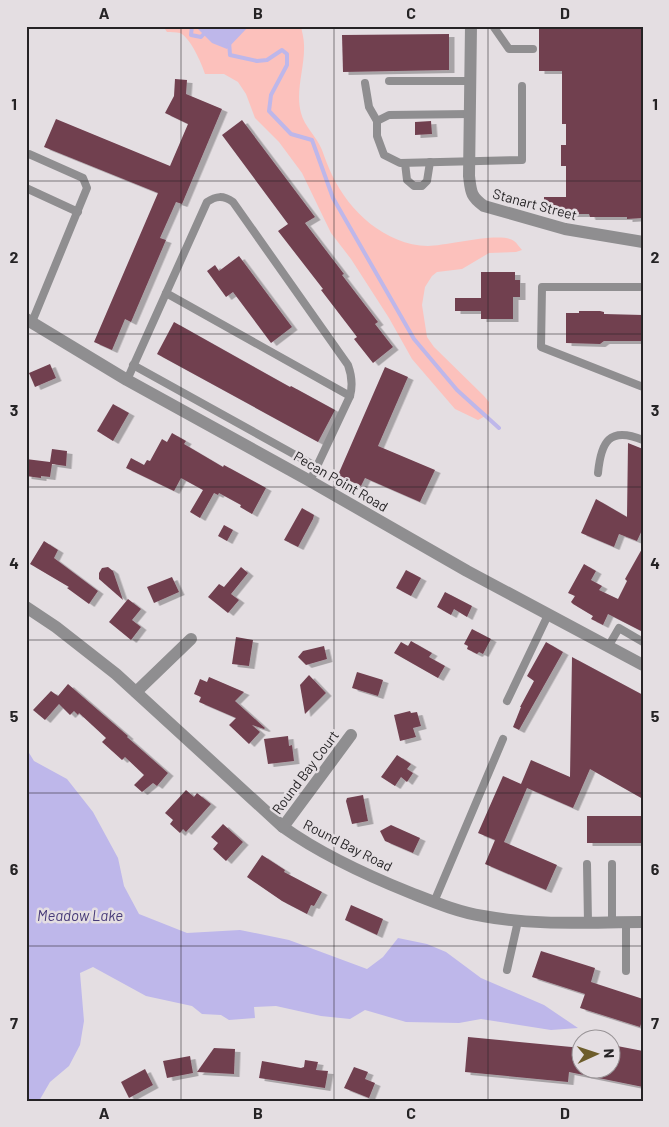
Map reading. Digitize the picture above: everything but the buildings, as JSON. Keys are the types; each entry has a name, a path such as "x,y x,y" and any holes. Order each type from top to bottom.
{"street":[{"name":"Stanart Street","path":"471,26 470,161 471,193 476,200 484,206 565,229 643,242"},
{"name":"Pecan Point Road","path":"29,321 127,380 468,571 643,665"},
{"name":"Round Bay Road","path":"26,607 86,649 136,692 283,827 307,844 332,858 448,908 483,916 518,921 643,922"},
{"path":"136,692 191,639"},
{"name":"Round Bay Court","path":"283,827 351,735"}],"lane":[{"path":"492,26 509,49 533,50"},
{"path":"389,81 471,81"},
{"path":"365,83 368,107 377,121 376,136 384,155 400,163 522,160 522,86"},
{"path":"377,121 389,115 471,114"},
{"path":"26,156 29,154 83,178 88,188 29,321"},
{"path":"405,163 407,180 414,186 422,186 427,181 430,162"},
{"path":"26,188 78,212"},
{"path":"127,380 206,202 220,197 228,199 348,365 352,376 350,396 310,481"},
{"path":"643,287 542,287 541,347 643,387"},
{"path":"166,293 350,396"},
{"path":"133,365 317,467"},
{"path":"598,473 600,455 604,444 609,439 618,434 625,434 643,440"},
{"path":"507,701 548,615"},
{"path":"608,647 619,628 643,642"},
{"path":"434,902 503,739"},
{"path":"587,864 588,923"},
{"path":"612,864 612,922"},
{"path":"507,970 518,921"},
{"path":"626,922 626,971"}],"shaded area":[{"path":"163,26 301,26 304,45 299,96 301,113 320,145 339,188 359,213 383,233 397,240 412,244 428,246 486,238 507,238 517,244 522,250 489,253 462,269 437,272 425,287 422,305 427,337 434,347 489,402 489,414 478,420 455,409 412,359 389,318 351,259 331,233 302,173 279,142 255,118 246,94 238,82 224,74 205,74 188,40 180,33 167,32"}],"water":[{"path":"195,26 248,27 227,49 212,43"},
{"name":"Meadow Lake","path":"26,748 34,761 67,779 93,812 118,858 124,886 139,914 187,933 240,930 289,940 367,969 383,957 398,938 427,944 446,952 481,978 544,1005 578,1028 551,1030 481,1019 459,1023 406,1022 365,1010 350,1019 321,1016 276,1006 254,1007 255,1018 229,1020 221,1015 202,1014 192,1006 146,996 93,967 80,973 84,1021 80,1045 69,1066 50,1082 39,1101 26,1101"}],"waterway":[{"path":"192,26 191,35 201,37 211,26"},
{"path":"229,41 230,55 257,61 267,60 282,50 287,54 287,65 271,95 269,111 291,134 312,140 333,198 414,339 457,390 499,428"}]}
